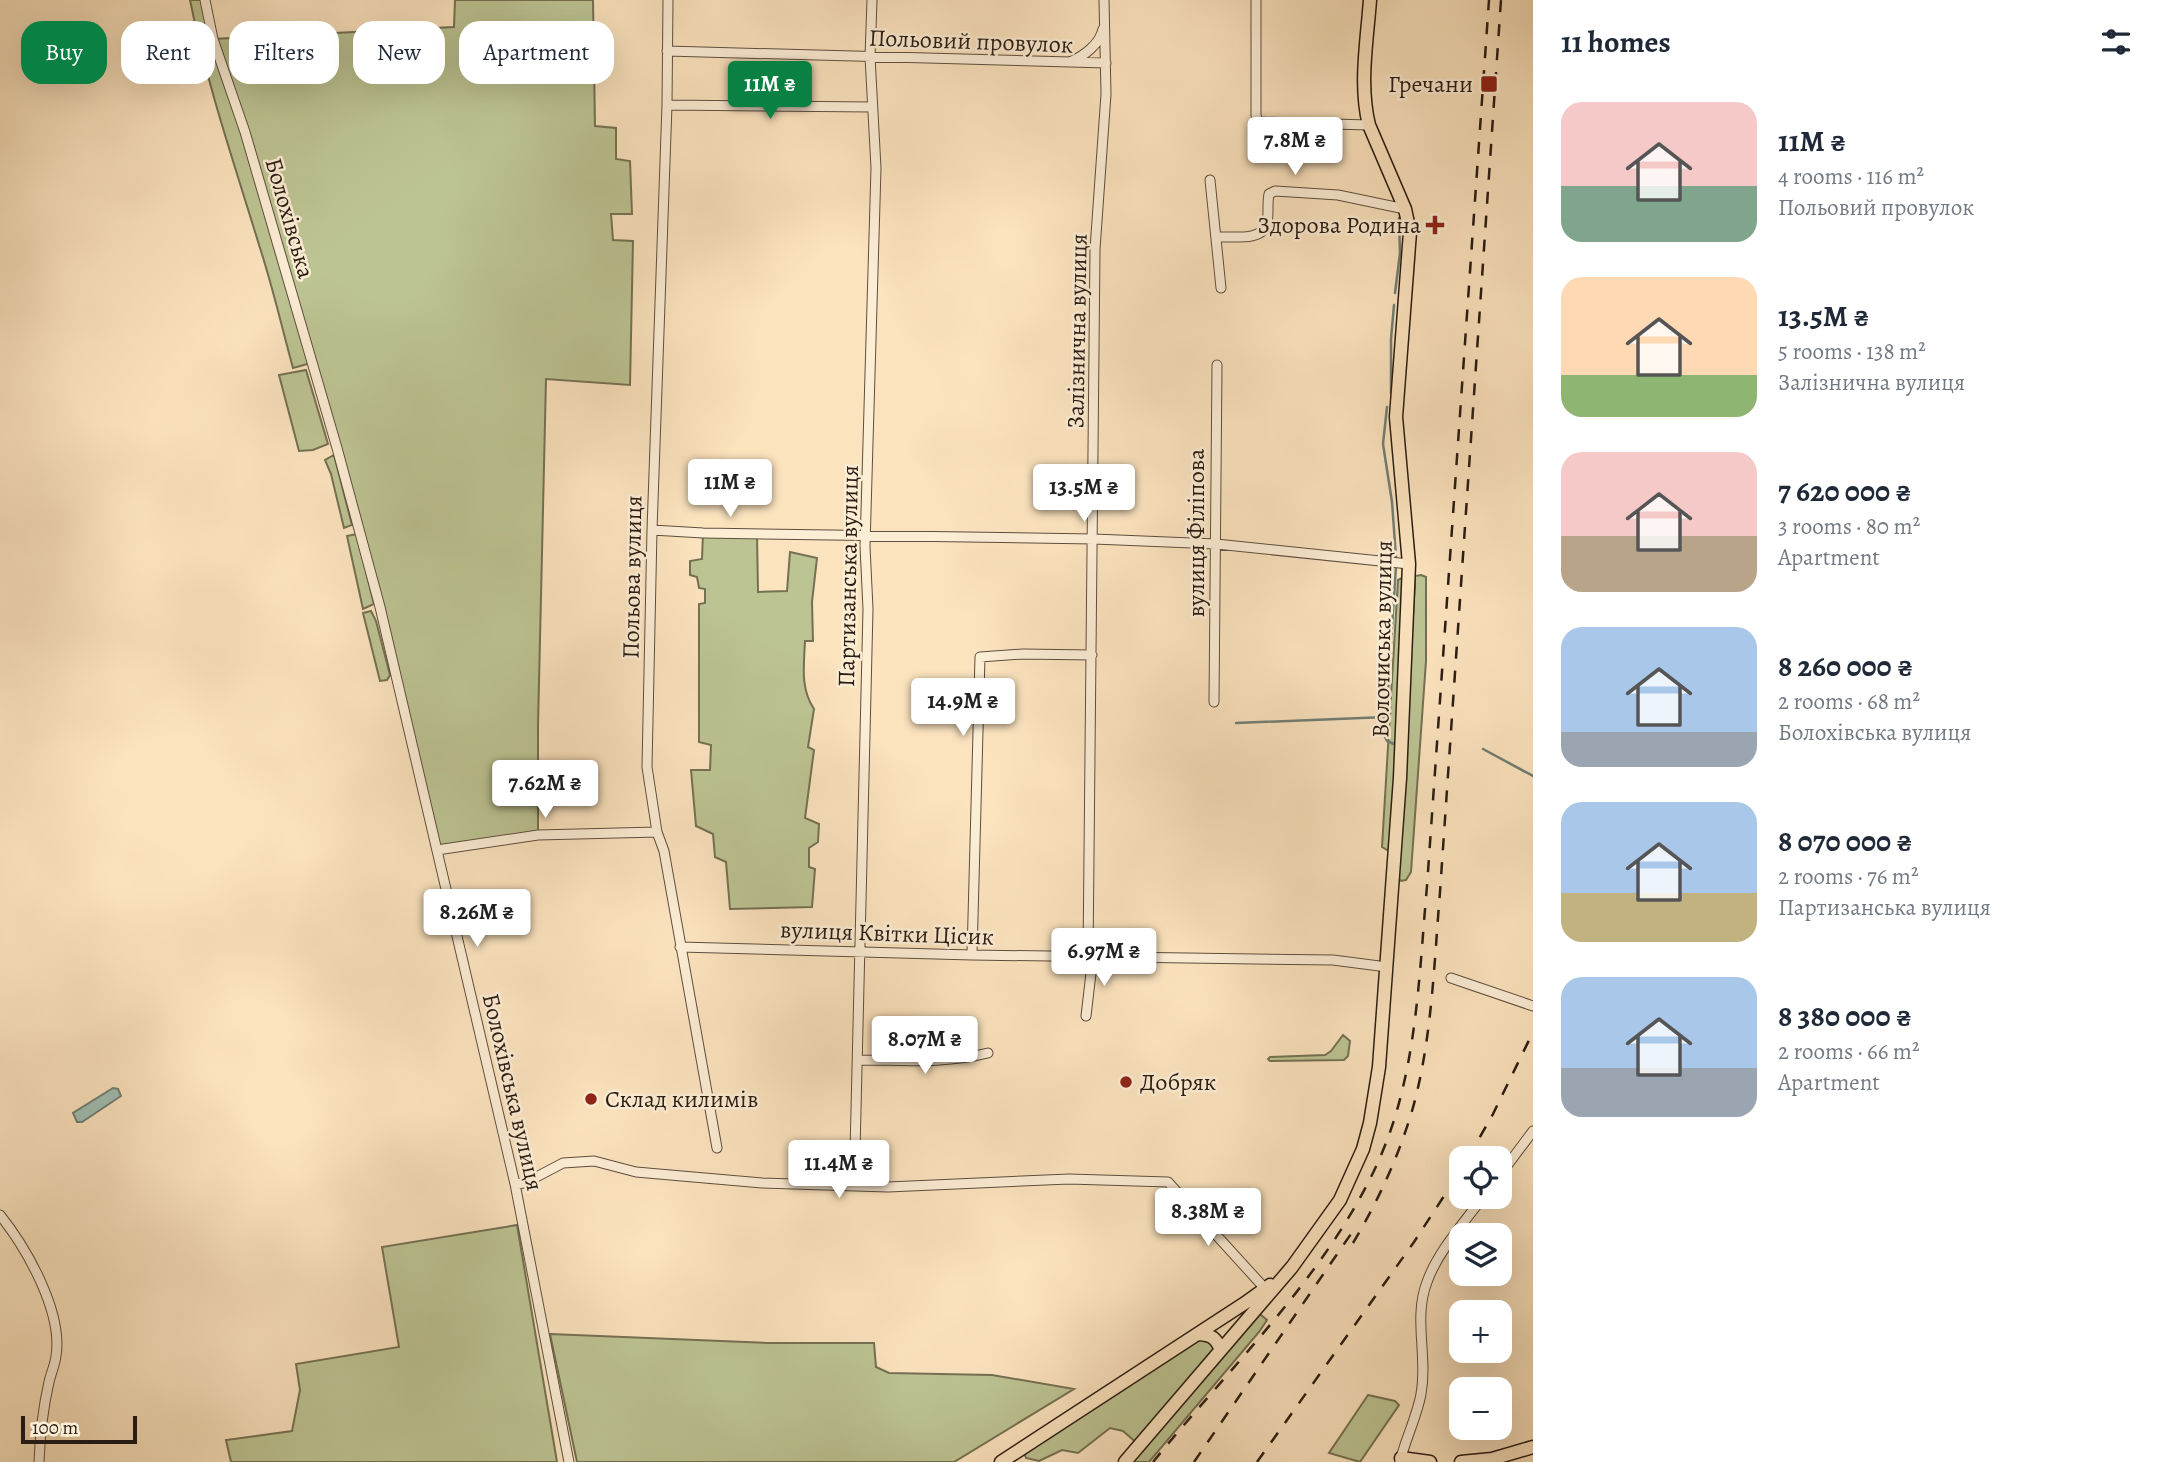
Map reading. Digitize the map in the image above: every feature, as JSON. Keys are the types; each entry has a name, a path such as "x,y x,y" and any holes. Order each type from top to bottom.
{"main road":[{"name":"Волочиська вулиця","path":"1268,1291 1292,1267 1340,1200 1363,1149 1379,1067 1387,967 1409,564 1396,417 1410,232 1405,209 1369,125 1364,94 1370,0"},
{"path":"1001,1462 1268,1291"},
{"path":"1125,1462 1268,1291"},
{"path":"1199,1334 1210,1335 1217,1340 1221,1350"},
{"path":"1461,1462 1493,1459 1533,1447"},
{"path":"1401,1460 1430,1462"}],"street":[{"name":"Болохівська","path":"205,0 213,39 238,107 337,448"},
{"name":"Польова вулиця","path":"668,0 647,767 717,1149"},
{"name":"Партизанська вулиця","path":"855,1152 868,608 866,537 876,168 870,57 872,0"},
{"name":"Залізнична вулиця","path":"1086,1016 1090,956 1095,249 1107,94 1104,0"},
{"path":"1256,0 1258,122 1369,125"},
{"path":"1068,62 1080,58 1097,42 1105,22"},
{"name":"Польовий провулок","path":"667,51 1106,64"},
{"path":"667,105 872,107"},
{"path":"1210,180 1221,288"},
{"path":"1216,237 1258,235 1264,231 1268,223 1269,194 1275,191 1338,195 1405,209"},
{"name":"вулиця Філіпова","path":"1214,702 1217,365"},
{"name":"Болохівська вулиця","path":"337,448 380,607 515,1184 569,1462"},
{"path":"652,530 1216,544 1409,564"},
{"path":"972,955 980,657 1023,654 1092,656"},
{"path":"437,850 538,835 657,832"},
{"name":"вулиця Квітки Цісик","path":"680,947 972,955 1333,960 1387,967"},
{"path":"1451,978 1533,1006"},
{"path":"858,1060 945,1060 988,1053"},
{"path":"1512,1159 1533,1131"},
{"path":"515,1184 525,1183 563,1163 594,1161 636,1172 776,1183 888,1186 1069,1179 1168,1182 1268,1291"},
{"path":"1401,1460 1421,1394 1423,1364 1420,1318 1426,1282 1443,1252 1474,1209"},
{"path":"0,1215 11,1229 54,1310 57,1356 49,1381 39,1462"}],"green space":[{"path":"190,0 205,0 209,21 195,21"},
{"path":"455,0 593,0 593,21 459,21 459,84 594,84 595,126 616,128 616,159 630,161 632,214 611,214 613,240 633,241 630,385 546,379 538,835 437,850 409,729 311,363 293,368 269,278 210,84 215,84 215,39 229,38 229,84 339,84 339,33 353,32 353,84 445,84 445,27 454,27"},
{"path":"306,370 328,444 313,450 299,451 279,375"},
{"path":"334,455 352,525 344,528 325,460"},
{"path":"703,533 757,534 758,592 787,591 790,552 817,558 812,602 813,641 805,641 804,668 805,685 814,709 808,747 814,750 805,818 819,824 818,842 809,848 809,867 815,869 812,907 730,909 726,862 715,857 713,834 696,826 691,770 710,770 711,745 699,742 699,604 705,603 705,589 699,588 697,577 690,575 690,561 702,559"},
{"path":"357,534 374,604 363,609 347,536"},
{"path":"1415,576 1426,577 1426,661 1411,872 1406,880 1401,881 1397,876"},
{"path":"1402,578 1392,848 1387,850 1382,847 1398,580"},
{"path":"371,611 390,675 387,680 380,681 363,613"},
{"path":"1343,1035 1350,1041 1348,1056 1344,1060 1268,1059 1325,1055"},
{"path":"517,1225 557,1462 231,1462 226,1440 292,1431 300,1390 296,1364 399,1347 382,1247"},
{"path":"1255,1310 1267,1320 1259,1332 1149,1462 1125,1462 1139,1445 1123,1431 1110,1428 1078,1453 1062,1450 1039,1461 1026,1458 1024,1453 1202,1337 1221,1350"},
{"path":"550,1334 768,1343 874,1343 876,1367 889,1373 992,1375 1074,1389 954,1462 577,1462"},
{"path":"1368,1395 1395,1401 1399,1405 1360,1462 1329,1453"}],"water":[{"path":"113,1088 118,1089 121,1096 82,1122 77,1122 73,1113"}],"waterway":[{"path":"1395,293 1400,253 1399,218"},
{"path":"1391,393 1394,305"},
{"path":"1387,407 1383,444 1392,502 1396,557"},
{"path":"1394,744 1385,737 1396,566"},
{"path":"1236,723 1386,717"},
{"path":"1483,749 1533,776"}],"railway":[{"path":"1153,1462 1291,1299 1323,1256 1377,1165 1403,1088 1417,1002 1427,886 1489,0"},
{"path":"1353,1243 1387,1179 1400,1146 1419,1084 1428,1030 1440,892 1501,0"},
{"path":"1475,1146 1533,1032"},
{"path":"1257,1462 1414,1242 1449,1188"},
{"path":"1194,1462 1353,1231"}],"place":[{"name":"Гречани","path":"1489,84"},
{"name":"Здорова Родина","path":"1435,225"},
{"name":"Добряк","path":"1126,1082"},
{"name":"Склад килимів","path":"591,1099"}]}
